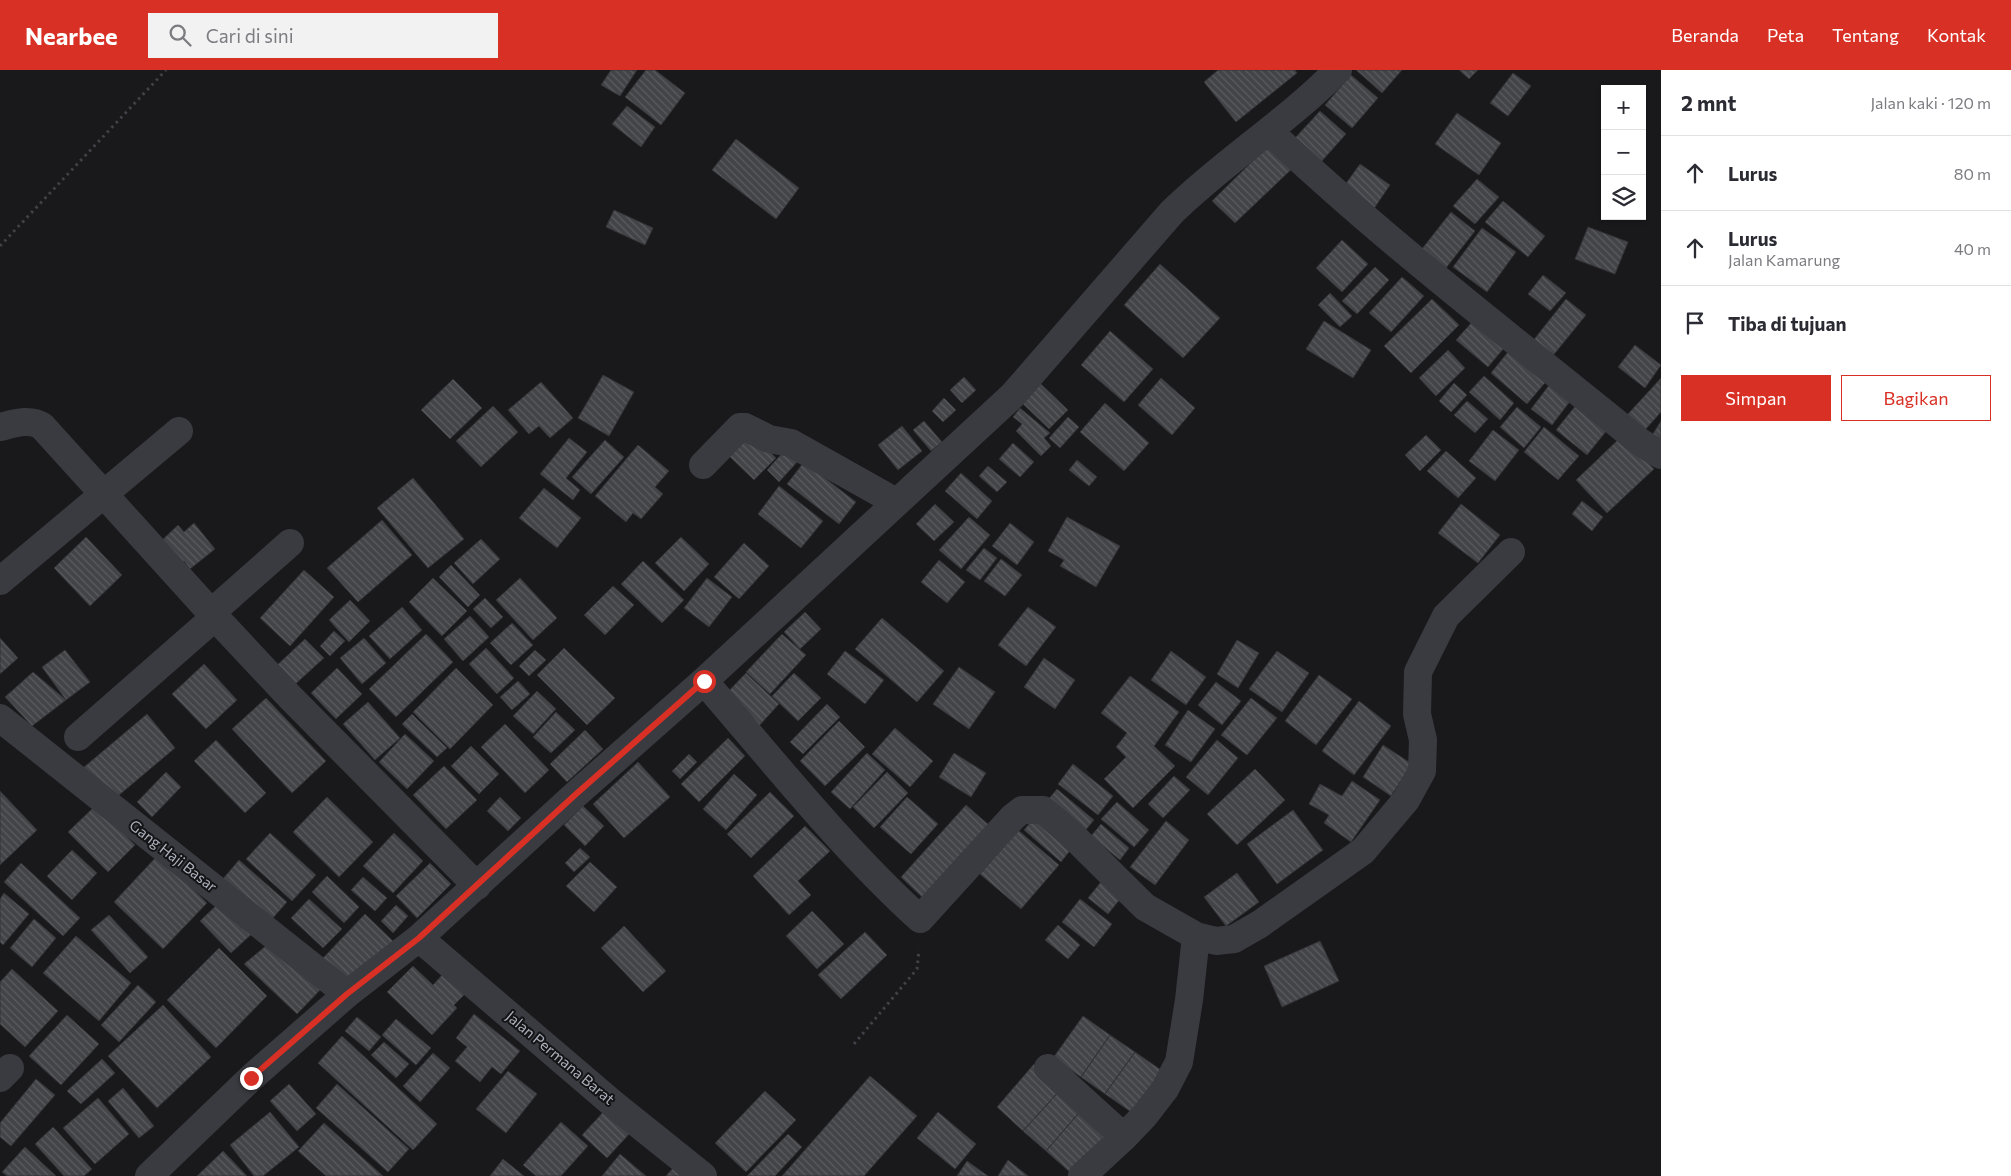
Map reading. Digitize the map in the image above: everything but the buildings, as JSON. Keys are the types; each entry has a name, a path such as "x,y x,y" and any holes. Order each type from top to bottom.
{"street":[{"path":"149,1176 251,1078 347,994 419,938 575,795 704,681 1012,395 1172,212 1200,185 1268,131 1338,70"},
{"path":"1268,131 1321,181 1380,232 1640,442 1661,456"},
{"path":"0,427 29,421 36,422 42,426 290,697 477,886"},
{"path":"703,464 740,427 745,427 769,439 791,443 896,502"},
{"path":"0,581 179,431"},
{"path":"78,737 290,543"},
{"path":"704,681 850,848 883,884 920,919 1013,817 1022,810 1043,810 1070,833 1145,907 1196,936 1216,941 1234,939 1260,924 1363,851 1406,800 1422,771 1423,740 1417,714 1418,672 1446,616 1510,552"},
{"name":"Gang Haji Basar","path":"0,718 347,994"},
{"path":"1082,1176 1145,1115 1165,1089 1179,1062 1189,1000 1196,936"},
{"name":"Jalan Permana Barat","path":"419,938 612,1103 703,1176"},
{"path":"1048,1068 1124,1137"}],"path":[{"path":"0,246 166,70"},
{"path":"854,1044 917,970 920,919"}],"route":[{"path":"251,1078 347,994 419,938 575,795 704,681"}]}
